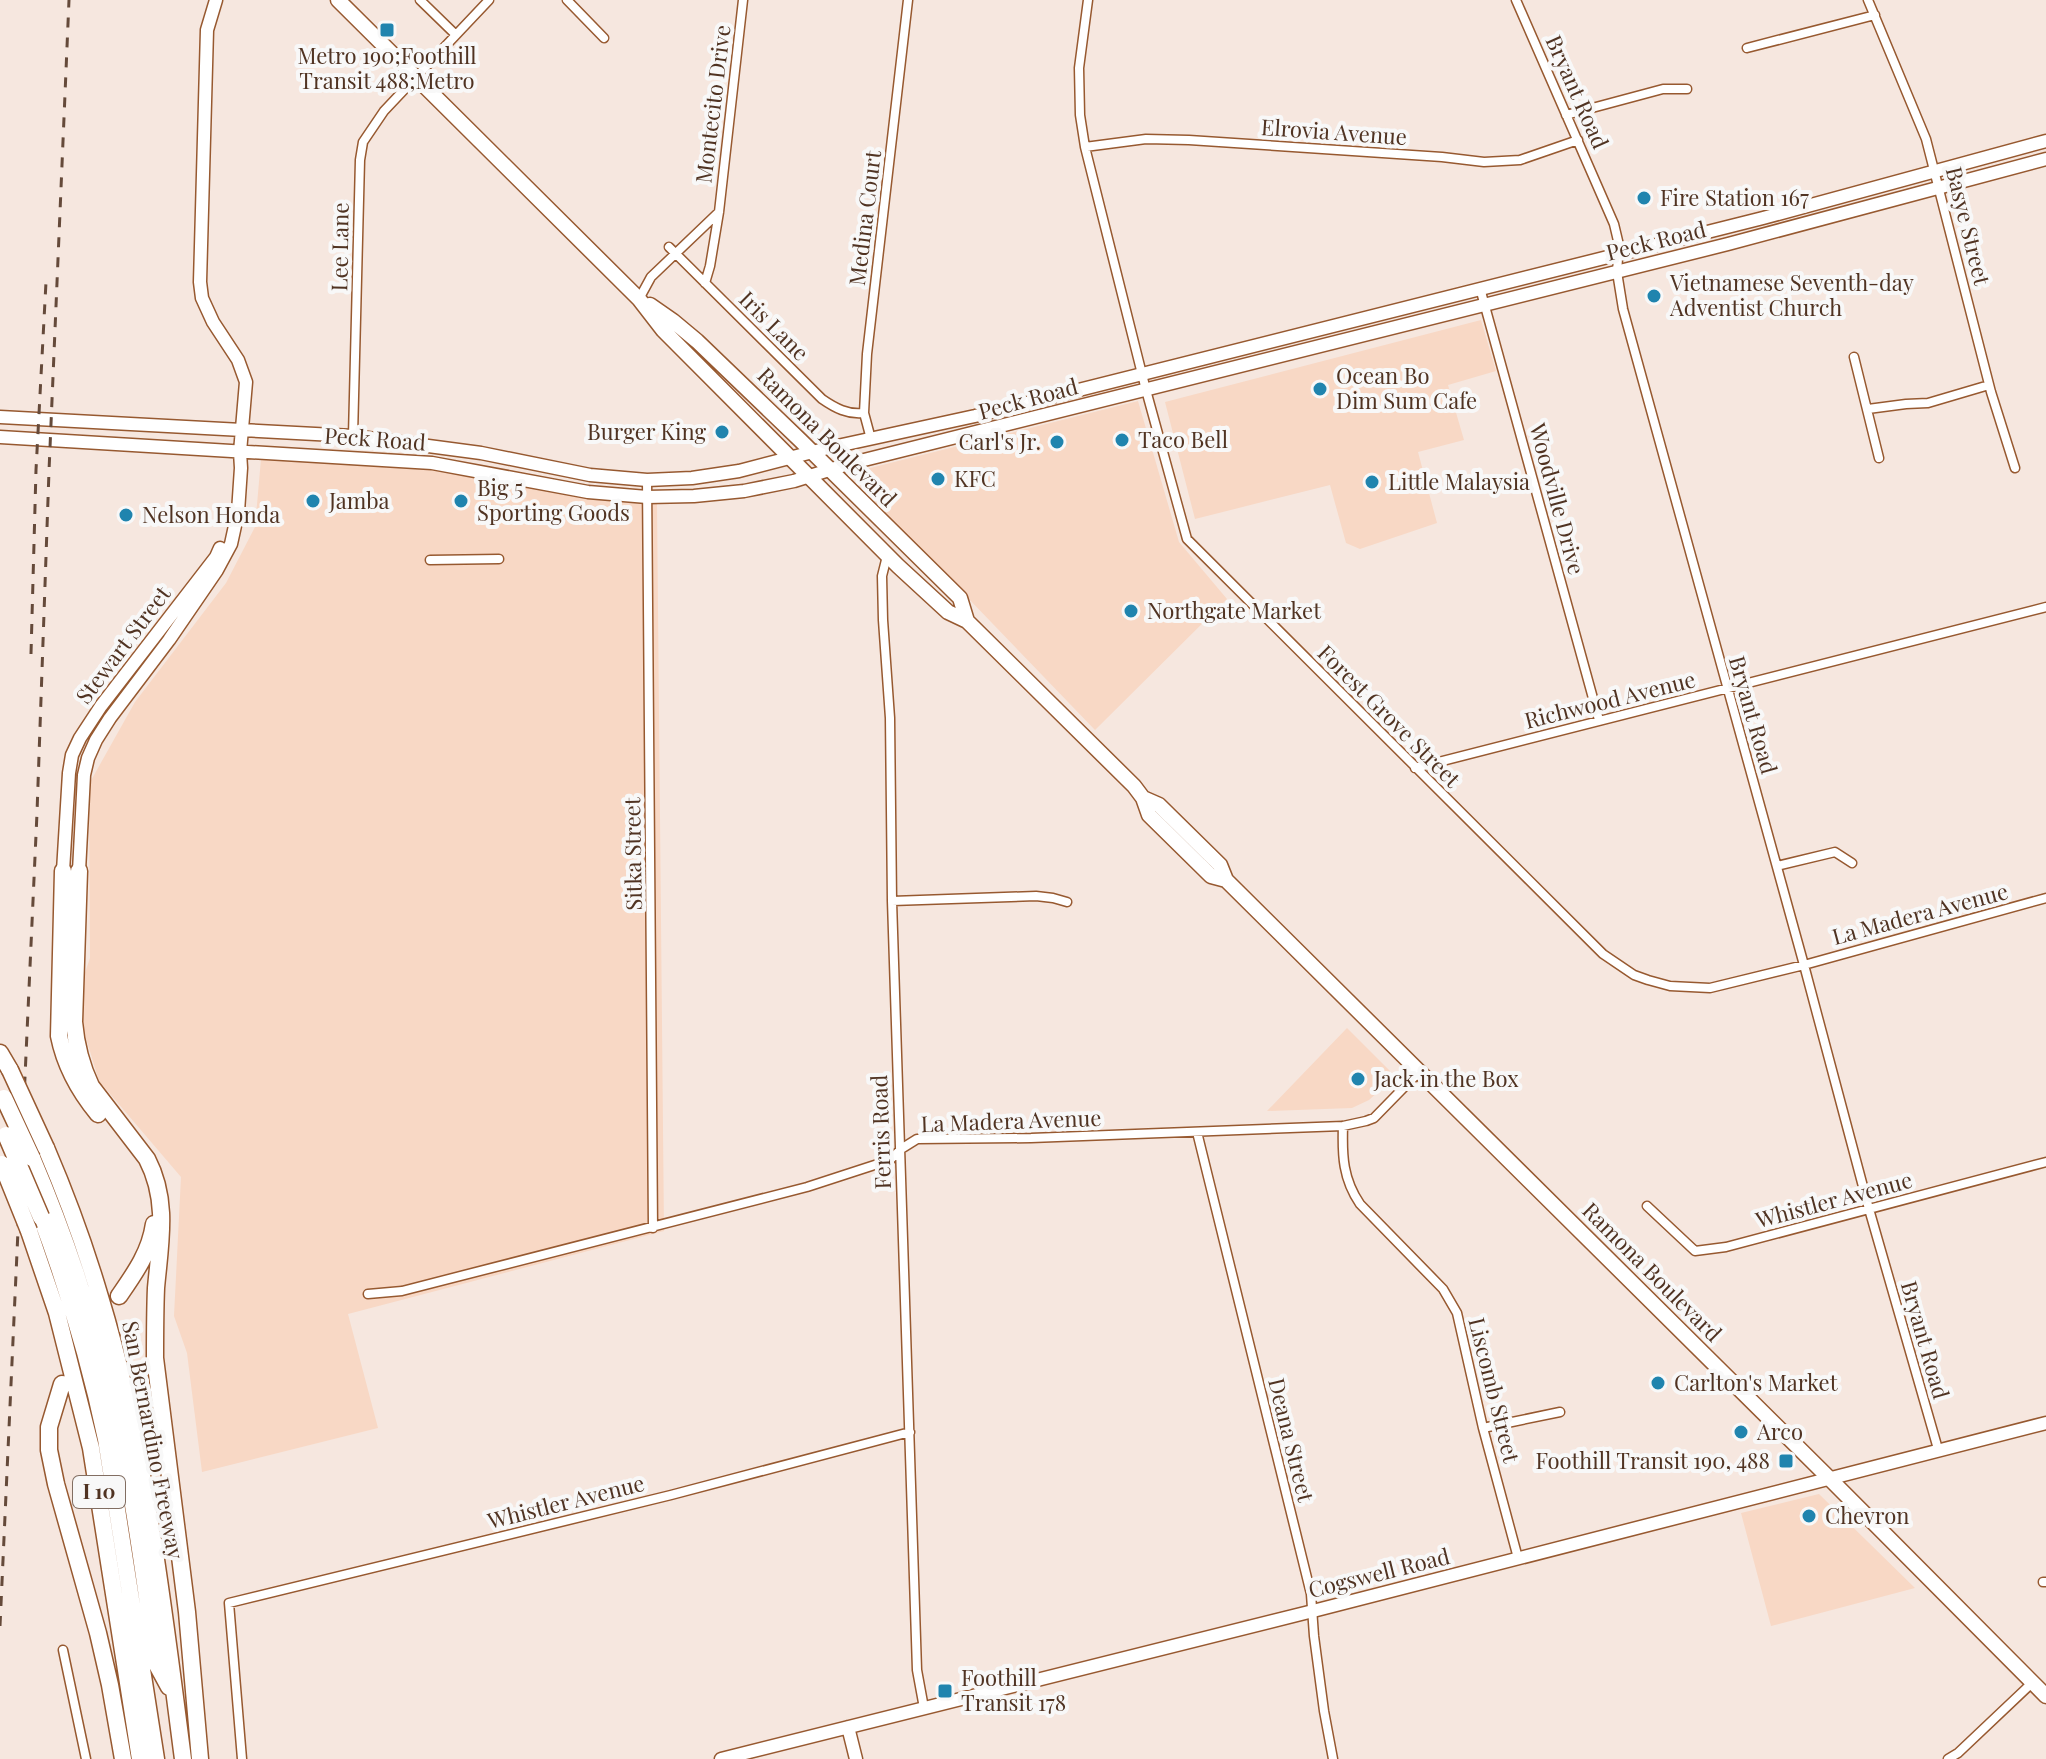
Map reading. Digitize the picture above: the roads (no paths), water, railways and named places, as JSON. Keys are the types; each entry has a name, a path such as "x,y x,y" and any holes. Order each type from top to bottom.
{"highway":[{"path":"71,871 59,1018 62,1052 73,1080 138,1162 151,1190 154,1208 152,1238 147,1253 119,1296"},
{"path":"71,871 76,1043 91,1086 147,1159 160,1197 161,1244 154,1322 155,1358 187,1612 200,1759"},
{"name":"San Bernardino Freeway","path":"0,1053 10,1070 39,1153 85,1248 118,1363 141,1473 183,1759"},
{"path":"2,1094 39,1153"},
{"path":"3,1129 41,1217 72,1305 93,1382 106,1439 156,1759"},
{"name":"I 10","path":"1,1161 57,1313 81,1400 140,1759"},
{"path":"62,1384 49,1427 49,1450 98,1633 123,1759"}],"main road":[{"name":"Stewart Street","path":"71,871 65,805 72,755 101,706 216,557 231,515 234,465 240,452 246,382 238,360 213,322 202,298 200,282 207,30 216,0"},
{"name":"Ramona Boulevard","path":"338,0 639,299 663,330 887,555 948,612 967,621 1143,798 1159,805 1170,815 1220,865 1226,880 2046,1696"},
{"name":"Peck Road","path":"0,417 353,436 481,453 590,475 647,480 692,478 739,471 975,416 1763,218 2046,141"},
{"name":"Peck Road","path":"0,437 432,463 588,492 647,497 744,491 1728,244 2046,159"},
{"name":"Ramona Boulevard","path":"639,299 673,321 800,440 960,598 967,621"},
{"path":"1325,327 1329,344"},
{"path":"975,416 978,432"},
{"name":"Cogswell Road","path":"721,1759 2046,1423"},
{"path":"848,1727 856,1759"}],"street":[{"path":"420,0 456,35"},
{"name":"Lee Lane","path":"353,436 363,142 384,111 414,77 489,0"},
{"path":"567,0 604,38"},
{"name":"Montecito Drive","path":"705,283 719,212 743,0"},
{"name":"Medina Court","path":"871,439 864,413 867,354 908,0"},
{"name":"Forest Grove Street","path":"1088,0 1079,68 1080,115 1085,147 1187,539 1603,954 1634,975 1670,986 1710,988 1804,965"},
{"name":"Bryant Road","path":"1516,0 1614,224 1619,245 1617,272 1626,321 1869,1209 1938,1449"},
{"name":"Basye Street","path":"1868,0 1926,139 1989,385 2015,468"},
{"path":"1747,48 1875,15"},
{"path":"1566,115 1663,89 1687,89"},
{"name":"Elrovia Avenue","path":"1085,147 1146,139 1189,140 1484,162 1520,160 1578,140"},
{"name":"Montecito Drive","path":"639,299 672,250 719,212"},
{"name":"Iris Lane","path":"672,250 822,399 843,411 864,413"},
{"name":"Woodville Drive","path":"1480,288 1599,720"},
{"path":"1854,357 1879,458"},
{"path":"1868,409 1928,403 1989,385"},
{"name":"Sitka Street","path":"647,480 653,1228"},
{"name":"Ferris Road","path":"887,555 882,576 890,718 892,901 917,1670 924,1708"},
{"path":"430,560 499,559"},
{"name":"Richwood Avenue","path":"1415,768 2046,607"},
{"path":"1777,866 1835,852 1852,863"},
{"path":"892,901 1036,896 1067,902"},
{"name":"La Madera Avenue","path":"1804,965 2046,898"},
{"name":"La Madera Avenue","path":"368,1294 402,1291 807,1187 890,1160 917,1139 1031,1138 1343,1126 1374,1118 1418,1073"},
{"name":"Liscomb Street","path":"1343,1126 1342,1157 1350,1190 1443,1289 1457,1313 1483,1428 1518,1558"},
{"name":"Deana Street","path":"1197,1132 1311,1594 1314,1636 1333,1759"},
{"name":"Whistler Avenue","path":"1647,1206 1695,1251 1726,1247 2046,1162"},
{"path":"1483,1428 1560,1412"},
{"name":"Whistler Avenue","path":"242,1759 229,1603 671,1495 910,1432"},
{"path":"63,1650 86,1759"},
{"path":"1948,1759 2032,1683"}],"railway":[{"path":"0,1626 37,813 69,0"},
{"path":"31,654 36,470 46,282"}],"place":[{"name":"Metro 190;Foothill Transit 488;Metro","path":"387,30"},
{"name":"Fire Station 167","path":"1644,198"},
{"name":"Vietnamese Seventh-day Adventist Church","path":"1654,296"},
{"name":"Ocean Bo Dim Sum Cafe","path":"1320,389"},
{"name":"Burger King","path":"722,432"},
{"name":"Taco Bell","path":"1122,440"},
{"name":"Carl's Jr.","path":"1057,442"},
{"name":"KFC","path":"938,479"},
{"name":"Little Malaysia","path":"1372,482"},
{"name":"Jamba","path":"313,501"},
{"name":"Big 5 Sporting Goods","path":"461,501"},
{"name":"Nelson Honda","path":"126,515"},
{"name":"Northgate Market","path":"1131,611"},
{"name":"Jack in the Box","path":"1358,1079"},
{"name":"Carlton's Market","path":"1658,1383"},
{"name":"Arco","path":"1741,1432"},
{"name":"Foothill Transit 190, 488","path":"1786,1461"},
{"name":"Chevron","path":"1809,1516"},
{"name":"Foothill Transit 178","path":"945,1691"}]}
